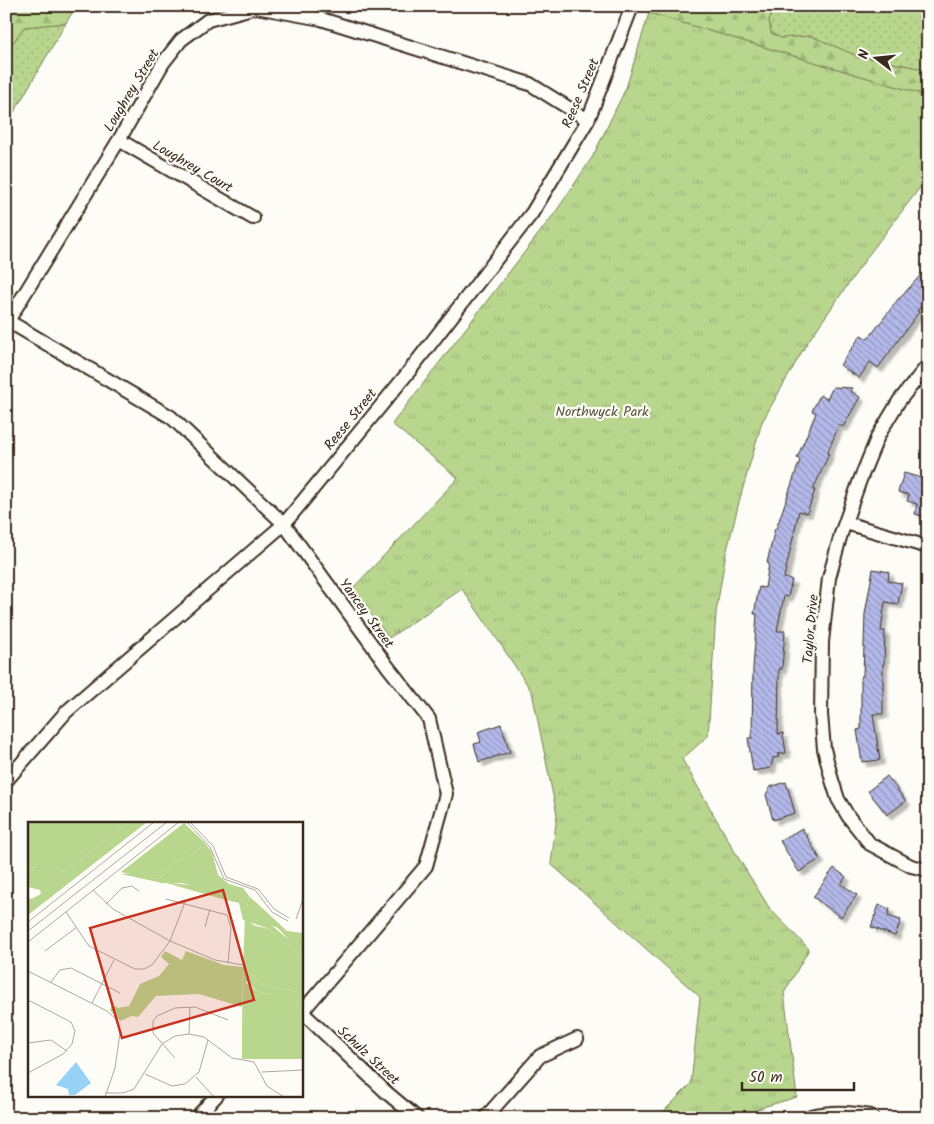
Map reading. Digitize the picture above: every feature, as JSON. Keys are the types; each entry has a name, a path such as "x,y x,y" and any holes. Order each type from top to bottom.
{"street":[{"name":"Loughrey Street","path":"7,323 119,140 163,63 180,40 208,20 256,7 321,20 530,84 588,120"},
{"name":"Reese Street","path":"6,781 66,712 284,524 406,374 532,213 588,120 631,9"},
{"name":"Loughrey Court","path":"119,140 253,218"},
{"name":"Yancey Street","path":"7,323 172,417 284,524 429,719 446,794 426,866 302,1013"},
{"name":"Taylor Drive","path":"928,365 899,401 878,436 860,480 846,523 829,578 822,642 820,714 824,749 838,799 848,816 870,844 911,866 928,870"},
{"path":"846,523 928,547"},
{"name":"Schulz Street","path":"302,1013 416,1118"},
{"path":"485,1118 540,1056 577,1039"},
{"path":"196,1118 216,1096"},
{"path":"811,1118 836,1114 870,1118"}],"green space":[{"path":"6,6 76,6 66,23 24,27 6,53"},
{"path":"650,6 775,6 769,20 771,33 781,38 811,36 857,56 928,70 928,96 649,13"},
{"path":"775,6 928,6 928,70 857,56 811,36 781,38 771,33 769,20"},
{"name":"Northwyck Park","path":"649,13 928,96 928,177 870,253 807,343 762,422 725,558 716,613 708,736 682,759 770,909 809,949 784,993 797,1097 763,1107 740,1118 657,1118 691,1084 700,997 551,864 557,815 532,692 462,589 389,638 352,589 458,478 392,424 557,210 593,156 626,88"},
{"path":"66,23 6,126 6,53 24,27"}],"building":[{"path":"928,267 928,298 878,368 870,362 859,378 840,365 861,335 868,339 899,298"},
{"path":"833,387 852,388 850,391 860,397 843,427 839,425 813,490 815,490 807,513 799,511 784,578 792,580 788,597 784,596 777,631 785,631 782,669 779,669 778,734 783,733 786,753 778,754 779,757 773,758 771,768 753,771 748,738 752,738 753,668 757,614 754,614 759,587 765,588 769,563 767,563 775,528 800,460 797,458 816,413 812,411 820,395 827,399"},
{"path":"904,473 928,480 928,518 915,514 917,504 907,501 909,495 898,492"},
{"path":"873,569 889,572 888,581 902,583 898,604 885,602 881,631 885,631 883,714 873,714 880,760 862,762 857,730 861,729 861,676 863,676 865,614"},
{"path":"501,724 510,752 479,762 474,744 481,742 478,732"},
{"path":"887,776 906,801 887,815 868,791"},
{"path":"786,782 795,813 773,820 766,795 770,787"},
{"path":"802,828 820,859 799,872 780,841"},
{"path":"834,868 846,877 841,884 857,895 841,917 813,897"},
{"path":"879,905 890,909 888,916 901,920 895,936 871,927"}]}
